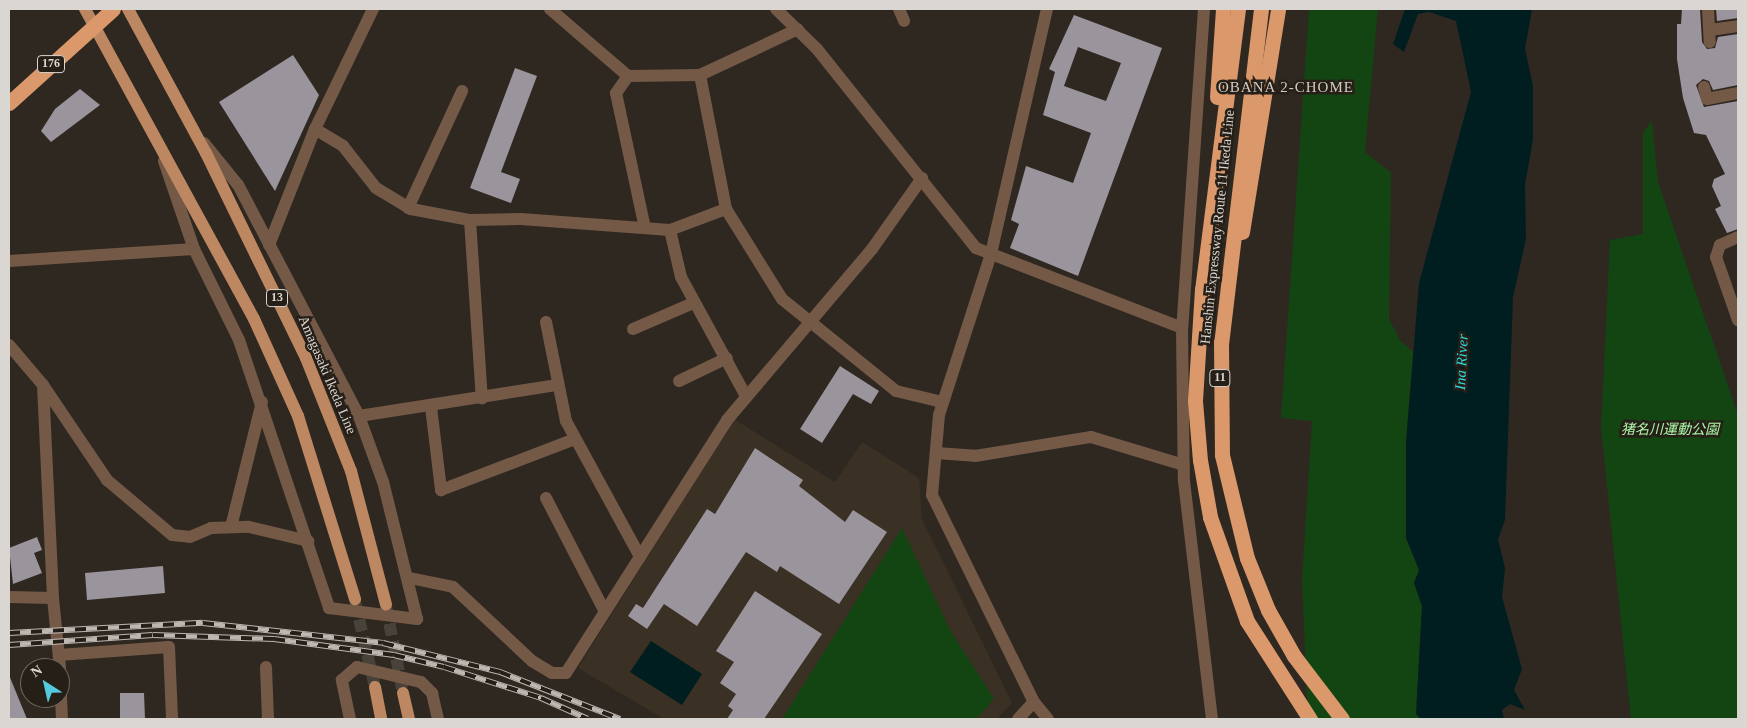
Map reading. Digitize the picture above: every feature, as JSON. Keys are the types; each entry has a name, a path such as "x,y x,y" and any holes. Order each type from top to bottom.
{"highway":[{"name":"176","path":"9,103 113,9"},
{"path":"1208,236 1223,9"},
{"name":"Hanshin Expressway Route 11 Ikeda Line","path":"1238,9 1208,236 1195,401 1210,518 1247,621 1310,719"},
{"name":"Hanshin Expressway Route 11 Ikeda Line","path":"1261,9 1221,342 1222,455 1247,558 1294,656 1342,719"},
{"path":"1221,342 1278,9"}],"main road":[{"path":"85,9 93,26"},
{"name":"Amagasaki Ikeda Line","path":"128,9 194,131 306,358 351,471 386,604"},
{"name":"13","path":"93,26 254,319 298,416 355,599"},
{"path":"375,687 381,719"},
{"path":"403,693 409,719"}],"street":[{"path":"270,245 315,129 373,9"},
{"path":"550,9 628,76 700,75 798,29"},
{"path":"776,9 798,29 922,178 976,248 1182,328"},
{"path":"899,9 904,21"},
{"path":"1047,9 992,254 942,402 932,495 1034,702 1048,719"},
{"path":"1204,9 1182,328 1184,465 1212,719"},
{"path":"1708,9 1710,36 1738,26"},
{"path":"700,75 726,209 782,299 810,324 896,391 942,402"},
{"path":"628,76 616,93 645,228"},
{"path":"1704,87 1707,99 1738,93"},
{"path":"408,208 462,91"},
{"path":"315,129 343,146 376,188 408,208 470,220 521,218 670,230 726,209"},
{"path":"158,146 194,249 239,340 262,402 329,608 417,619 410,578 359,416 238,185 194,131"},
{"path":"410,578 453,587 505,640 552,673 566,673 746,396 810,324 922,178"},
{"path":"470,220 482,399"},
{"path":"670,230 681,277 693,303 746,396"},
{"path":"1738,237 1720,245 1716,257 1738,320"},
{"path":"9,261 194,249"},
{"path":"633,329 693,303"},
{"path":"546,322 558,385 575,439 640,557"},
{"path":"9,345 43,385 107,480 142,512 172,535 190,537 211,528 249,527 308,542"},
{"path":"680,381 726,358"},
{"path":"43,385 53,598 59,658"},
{"path":"359,416 431,408 558,385"},
{"path":"232,528 262,402"},
{"path":"431,408 441,490 575,439"},
{"path":"936,452 975,456 1091,438 1184,465"},
{"path":"546,498 605,612"},
{"path":"9,597 53,598"},
{"path":"59,655 169,647 172,719"},
{"path":"266,667 268,719"},
{"path":"350,719 342,680 357,667 421,682 432,694 438,719"},
{"path":"1018,719 1034,702"}],"shaded area":[{"path":"734,419 835,482 862,442 919,478 922,519 1012,703 997,719 664,719 578,668"}],"green space":[{"path":"1309,9 1378,9 1365,152 1391,173 1389,319 1400,340 1413,352 1406,442 1406,538 1419,570 1414,583 1422,606 1416,714 1421,719 1308,719 1302,580 1312,421 1281,418"},
{"name":"猪名川運動公園","path":"1652,121 1658,182 1738,415 1738,719 1631,719 1601,428 1610,240 1643,234 1643,132"},
{"path":"902,528 950,630 994,699 976,719 782,719"}],"water":[{"name":"Ina River","path":"1405,9 1532,9 1525,49 1533,86 1533,139 1525,185 1526,239 1513,297 1505,520 1498,539 1505,568 1502,597 1522,669 1514,690 1525,710 1510,704 1502,710 1504,719 1421,719 1416,714 1422,606 1414,583 1419,570 1406,538 1406,442 1419,283 1471,92 1456,21 1429,12 1418,14 1404,52 1393,44"},
{"path":"651,641 702,674 682,705 630,672"}],"building":[{"path":"1682,9 1700,9 1702,42 1707,49 1715,48 1718,37 1738,34 1738,85 1713,90 1709,81 1703,79 1696,85 1704,107 1738,101 1738,229 1727,233 1715,209 1721,206 1712,186 1714,179 1725,174 1706,135 1694,133 1683,98 1677,59 1677,24 1681,24"},
{"path":"1716,9 1738,9 1738,18 1717,21"},
{"path":"1074,15 1162,48 1078,276 1010,248 1019,224 1011,220 1026,166 1073,183 1091,133 1043,115 1055,72 1049,69","holes":["1078,47 1121,63 1106,101 1064,86"]},
{"path":"293,55 319,95 275,191 219,102"},
{"path":"515,68 537,76 501,172 520,179 511,203 470,188"},
{"path":"80,89 100,105 51,142 41,131 55,109"},
{"path":"840,366 879,391 871,404 853,394 822,443 800,429"},
{"path":"755,448 803,480 799,486 845,522 853,510 887,532 839,604 780,566 777,572 746,552 697,626 664,604 647,629 628,616 636,604 643,608 707,509 715,514"},
{"path":"37,537 42,550 34,553 42,573 13,584 9,548"},
{"path":"163,566 165,593 87,600 85,573"},
{"path":"755,591 822,634 764,719 727,719 733,710 728,706 736,694 720,683 734,662 716,651"},
{"path":"9,675 20,702 20,708 22,708 27,719 9,719"},
{"path":"120,693 144,693 145,719 120,719"}],"tunnel":[{"path":"355,602 375,687"},
{"path":"386,606 403,693"}],"railway":[{"path":"9,633 203,623 383,643 500,672 620,719"},
{"path":"9,645 153,635 274,639 394,655 444,667 541,698 588,719"}],"district":[{"name":"OBANA 2-CHOME","path":"1286,88"}]}
